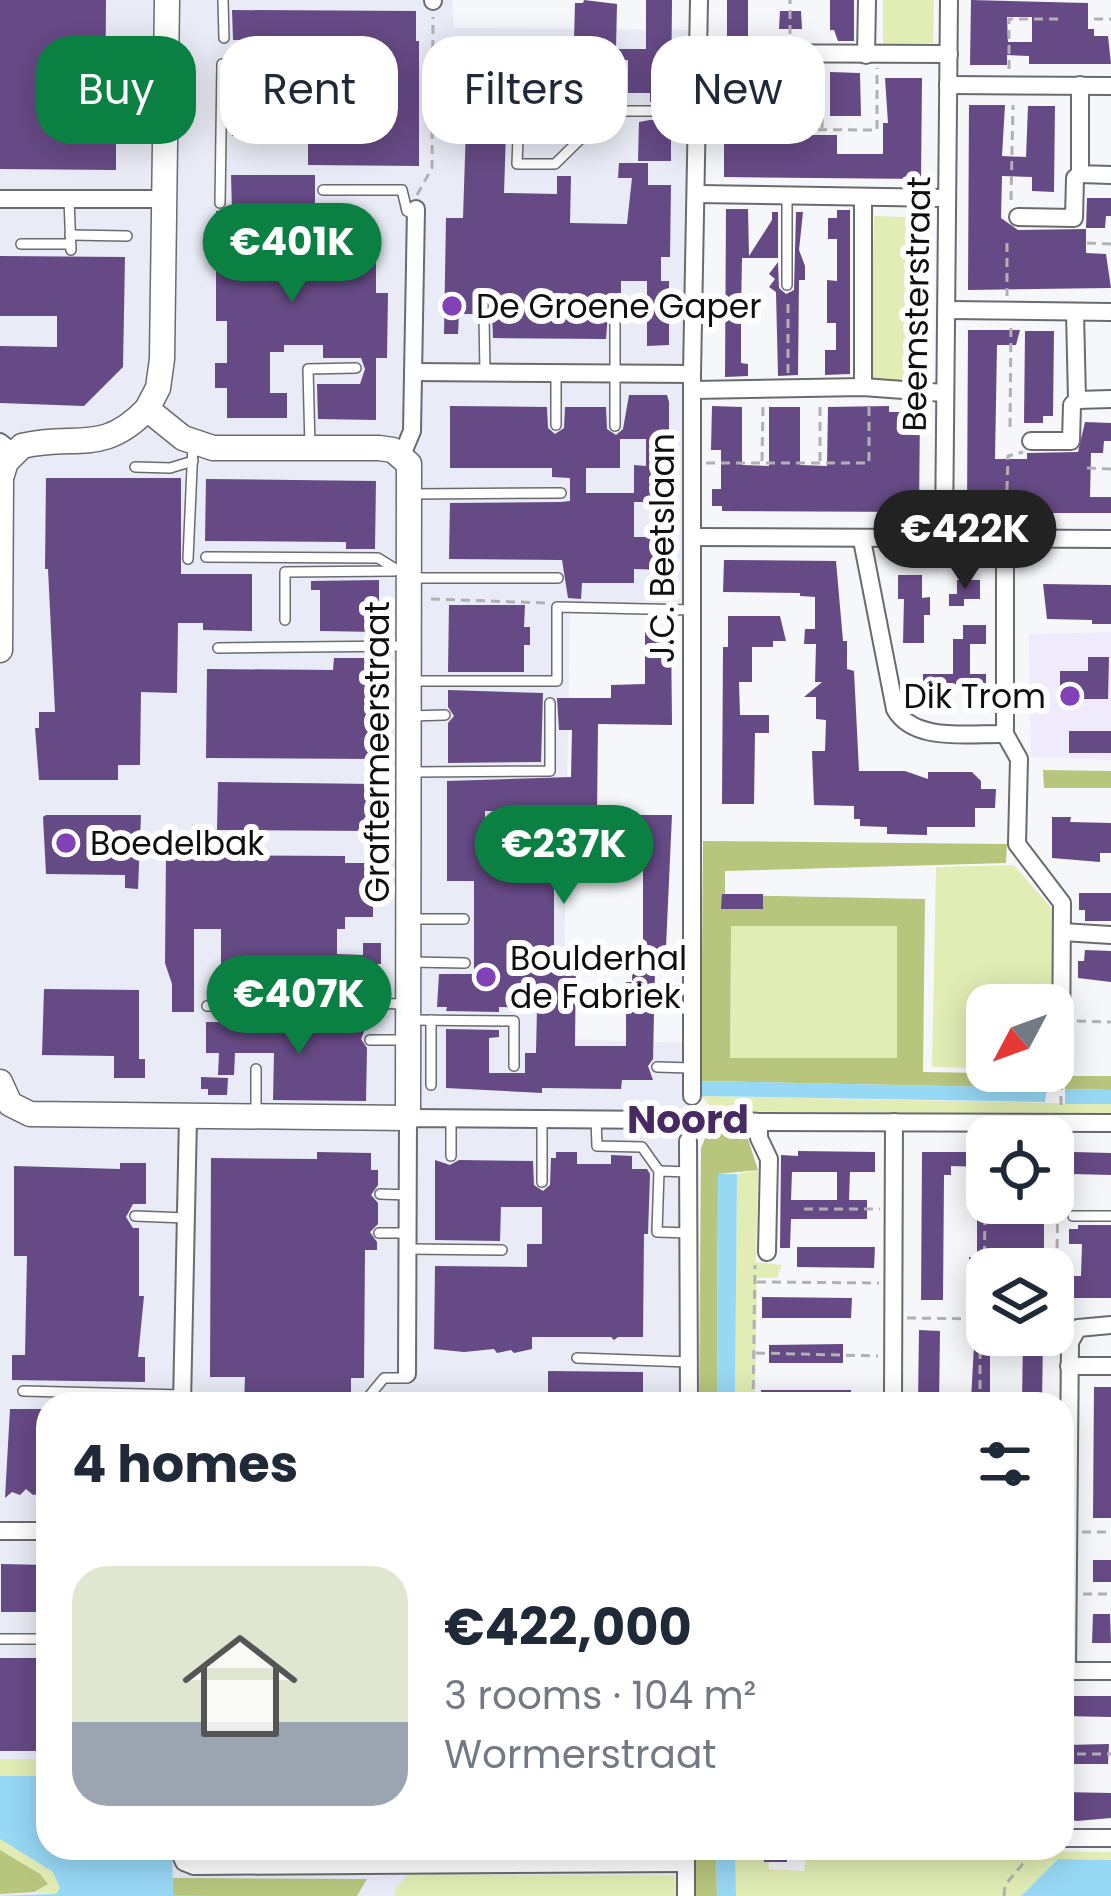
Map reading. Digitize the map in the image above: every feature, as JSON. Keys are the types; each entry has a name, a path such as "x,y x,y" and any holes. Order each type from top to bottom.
{"street":[{"path":"0,650 0,502 7,447 107,438 128,429 158,388 166,0"},
{"name":"J.C. Beetslaan","path":"699,0 699,36"},
{"path":"867,0 872,55"},
{"name":"Beemsterstraat","path":"944,537 949,0"},
{"path":"825,54 949,54"},
{"path":"948,85 1111,86"},
{"path":"1080,85 1080,174"},
{"name":"J.C. Beetslaan","path":"692,1096 692,382 698,144"},
{"path":"1014,208 1074,218 1075,178 1111,175"},
{"path":"698,194 946,198"},
{"path":"0,199 164,199"},
{"path":"863,199 866,387"},
{"name":"Graftermeerstraat","path":"407,1376 408,1118 414,1021 409,962 412,494 410,464 402,455 412,431 416,212"},
{"path":"947,310 1111,312"},
{"path":"1075,312 1077,400"},
{"path":"413,372 617,373 763,389 866,387 944,393"},
{"path":"1031,441 1071,441 1072,405 1077,400 1111,400"},
{"path":"146,409 193,451 379,448 402,455"},
{"path":"693,536 1111,539"},
{"path":"1005,536 1005,734 1019,759 1017,844 1062,903 1062,984"},
{"path":"862,540 901,719 916,730 1005,734"},
{"path":"1062,932 1111,934"},
{"path":"3,1099 30,1114 668,1120 692,1096 712,1118 966,1122"},
{"path":"182,1392 188,1117"},
{"path":"688,1142 712,1118"},
{"path":"668,1120 688,1142 689,1392"},
{"path":"759,1122 759,1138 769,1159 767,1252"},
{"path":"893,1392 894,1122"},
{"path":"1074,1122 1111,1123"},
{"path":"1074,1332 1087,1325 1111,1325"},
{"path":"1070,1392 1071,1356"},
{"path":"1070,1366 1111,1366"},
{"path":"0,1531 36,1531"},
{"path":"1074,1671 1111,1671"},
{"path":"1074,1838 1111,1838"},
{"path":"183,1860 194,1866 306,1860"},
{"path":"686,1860 686,1896"}],"lane":[{"path":"223,0 224,36"},
{"path":"609,111 555,164 517,164 519,112 609,111"},
{"path":"220,144 220,203"},
{"path":"323,190 402,190 406,211 416,212"},
{"path":"787,196 787,285"},
{"path":"69,199 70,243"},
{"path":"21,244 127,236"},
{"path":"484,317 485,372"},
{"path":"615,426 616,319"},
{"path":"310,448 308,369 356,368"},
{"path":"556,373 556,425"},
{"path":"136,467 170,468 193,451"},
{"path":"188,559 193,451"},
{"path":"412,494 561,493"},
{"path":"206,556 378,558 408,580"},
{"path":"286,620 285,572 408,580 558,578"},
{"path":"410,681 556,681 557,607 692,610"},
{"path":"218,648 411,646"},
{"path":"410,772 550,771 550,703"},
{"path":"410,716 445,715"},
{"path":"409,919 464,919"},
{"path":"409,962 465,963"},
{"path":"207,1006 258,1006 268,1001 414,1021 514,1021 514,1066"},
{"path":"370,1040 414,1021"},
{"path":"414,1021 431,1085"},
{"path":"657,1066 690,1068"},
{"path":"256,1069 256,1118"},
{"path":"451,1118 451,1156"},
{"path":"542,1119 542,1182"},
{"path":"596,1119 597,1146 642,1147 659,1171 657,1232 689,1233"},
{"path":"659,1171 690,1172"},
{"path":"380,1194 408,1195"},
{"path":"135,1216 186,1218"},
{"path":"1074,1216 1111,1216"},
{"path":"379,1233 408,1241 502,1250"},
{"path":"577,1358 689,1362"},
{"path":"372,1392 384,1378 407,1376"},
{"path":"23,1391 41,1392"},
{"path":"0,1639 36,1639"}],"path":[{"path":"416,212 417,195 431,174 433,161 433,0"},
{"path":"790,0 790,36"},
{"path":"1014,208 1009,19 1059,19"},
{"path":"1094,19 1111,19"},
{"path":"825,129 877,130 872,55"},
{"path":"1007,243 1010,428"},
{"path":"1087,243 1111,244"},
{"path":"787,285 788,388"},
{"path":"693,463 869,463 866,387"},
{"path":"820,388 820,463"},
{"path":"762,463 763,389"},
{"path":"1005,536 1007,456 1025,452 1031,441"},
{"path":"1087,468 1111,469"},
{"path":"408,580 557,607"},
{"path":"1074,1021 1111,1022"},
{"path":"804,1209 894,1209"},
{"path":"753,1392 755,1282 893,1284"},
{"path":"893,1318 966,1319"},
{"path":"754,1353 893,1357"},
{"path":"980,1356 980,1392"},
{"path":"1074,1533 1111,1532"},
{"path":"1074,1594 1111,1594"},
{"path":"1074,1754 1111,1754"},
{"path":"1004,1896 1005,1885 1026,1860"}],"shaded area":[{"path":"0,0 452,0 454,28 699,30 699,36 651,36 651,144 699,144 698,607 570,614 563,1039 691,1043 687,1392 36,1392 36,1860 683,1860 682,1896 0,1896"},
{"name":"Dik Trom","path":"1111,632 1111,760 1031,757 1029,634"}],"green space":[{"path":"883,0 934,0 933,43 883,44"},
{"path":"874,216 932,218 930,383 871,380"},
{"path":"1043,770 1111,771 1111,788 1044,788"},
{"path":"703,841 1007,844 1006,863 725,871 725,895 925,899 923,1072 966,1073 966,1086 701,1081","holes":["731,926 897,926 897,1058 730,1058"]},
{"path":"1014,865 1053,910 1053,984 966,984 966,1068 932,1067 936,867"},
{"path":"731,925 897,926 897,1058 730,1058"},
{"path":"1074,1076 1111,1076 1111,1090 1074,1089"},
{"path":"701,1096 1111,1104 1111,1115 721,1111"},
{"path":"708,1131 746,1133 758,1170 718,1174 717,1392 699,1392 701,1148"},
{"path":"758,1170 756,1262 782,1265 777,1278 757,1278 755,1392 735,1392 737,1174"},
{"path":"0,1759 36,1759 36,1776 0,1776"},
{"path":"0,1839 53,1872 60,1888 57,1894 34,1892 47,1885 40,1874 0,1850"},
{"path":"0,1850 48,1884 34,1892 0,1894"},
{"path":"1074,1852 1111,1852 1111,1860 1074,1859"},
{"path":"696,1860 716,1860 717,1896 696,1896"},
{"path":"735,1860 769,1860 769,1869 804,1871 805,1860 1057,1860 1021,1896 736,1896"},
{"path":"409,1874 674,1876 678,1896 395,1896"},
{"path":"173,1878 367,1879 357,1896 173,1896"}],"water":[{"path":"701,1081 1046,1092 1045,1102 701,1096"},
{"path":"1074,1089 1111,1090 1111,1104 1065,1104 1065,1092"},
{"path":"718,1174 737,1174 735,1392 717,1392"},
{"path":"0,1776 36,1776 36,1860 172,1860 173,1895 212,1896 0,1896 56,1894 60,1888 53,1872 0,1839"},
{"path":"716,1860 735,1860 736,1896 717,1896"},
{"path":"1057,1860 1111,1860 1111,1896 1021,1896"}],"building":[{"path":"0,0 106,0 106,36 36,36 36,144 116,144 116,170 0,169"},
{"path":"646,0 672,0 672,36 651,36 651,102 650,93 628,93 627,49 646,49"},
{"path":"727,0 748,0 748,36 727,36"},
{"path":"830,0 854,0 854,41 838,41 830,30"},
{"path":"971,0 1088,3 1088,29 1094,29 1094,36 1108,36 1111,64 1029,64 1029,56 1007,55 1007,65 970,65","holes":["1007,17 1032,17 1032,42 1008,42"]},
{"path":"575,3 617,4 616,36 574,36"},
{"path":"232,10 416,11 419,166 308,165 308,144 398,144 398,36 233,36"},
{"path":"780,11 801,11 802,29 779,29"},
{"path":"830,72 860,73 861,116 830,116"},
{"path":"885,78 922,78 921,179 724,177 724,144 825,144 825,135 837,135 837,154 883,154 883,123 888,123"},
{"path":"969,105 1005,105 1002,156 1026,157 1028,106 1055,106 1054,192 1032,191 1032,177 1002,176 1001,218 1018,230 1086,229 1086,253 1106,254 1111,288 968,290"},
{"path":"651,120 651,144 671,144 671,161 638,161 639,122"},
{"path":"465,144 506,144 504,193 557,194 557,176 571,176 570,223 627,224 632,178 618,178 619,163 648,163 648,185 671,185 670,257 661,257 661,281 669,281 669,345 647,346 647,281 621,281 621,313 608,314 606,339 493,338 492,313 485,308 476,314 459,314 458,334 444,334 446,218 463,218"},
{"path":"231,175 315,175 315,205 266,205 266,250 376,250 376,293 388,293 387,358 376,358 376,420 318,419 317,384 360,384 365,369 361,358 323,358 323,345 284,345 284,352 270,352 270,393 287,393 287,418 227,418 227,388 215,388 215,363 227,363 227,321 216,321 216,211 232,211"},
{"path":"1087,198 1111,198 1105,228 1086,228"},
{"path":"726,209 748,209 749,256 772,220 772,212 778,212 778,258 742,258 741,311 746,322 741,321 741,363 748,364 748,376 725,377"},
{"path":"837,210 850,210 850,374 825,375 825,350 836,350 836,323 827,323 827,280 837,281 837,239 828,239 828,218 837,218"},
{"path":"796,212 803,212 799,250 805,266 805,280 799,280 798,375 778,376 776,292 769,287 775,279 769,274 778,262 779,288 786,294 794,290"},
{"path":"0,256 125,257 123,367 84,406 0,403 0,346 57,347 57,316 0,316"},
{"path":"968,330 1020,330 1016,345 997,345 995,459 1078,452 1085,422 1111,423 1111,441 1104,441 1103,453 1091,453 1090,497 1111,497 1111,513 967,513"},
{"path":"1025,331 1054,331 1053,416 1043,416 1043,423 1024,423"},
{"path":"629,395 667,395 669,502 634,502 634,537 668,537 668,570 634,569 634,583 582,583 581,599 568,598 562,560 449,559 450,503 570,501 570,478 552,477 552,468 450,468 450,406 547,407 548,428 555,434 564,428 565,407 606,407 607,429 616,435 623,429","holes":["620,439 646,439 646,466 634,465 634,493 586,493 586,468 620,468"]},
{"path":"712,406 742,407 742,465 769,466 769,407 800,407 800,465 827,466 828,407 889,406 889,412 920,412 919,512 722,511 722,506 712,506 712,489 721,489 721,450 711,450"},
{"path":"46,478 181,478 181,574 252,574 252,631 203,630 203,623 178,623 177,693 141,692 140,765 118,765 118,780 39,780 35,728 39,728 39,712 55,712 45,569"},
{"path":"206,479 376,481 375,549 346,549 346,542 205,541"},
{"path":"724,560 836,561 847,669 854,671 859,771 905,771 928,779 928,772 972,772 981,781 981,789 996,789 995,808 975,808 975,827 927,827 927,835 887,834 887,827 860,826 860,819 854,819 854,806 814,805 812,751 825,751 826,720 816,719 816,697 804,697 822,682 815,682 816,644 804,644 805,629 815,629 815,597 723,592"},
{"path":"898,575 922,575 922,598 930,597 930,615 924,615 924,643 903,643 904,599 898,599"},
{"path":"379,580 379,632 320,631 320,590 311,590 311,581"},
{"path":"957,580 980,580 980,599 949,606 949,594 957,594"},
{"path":"1043,584 1111,585 1111,624 1047,619"},
{"path":"449,605 525,605 524,627 530,627 530,645 524,645 524,672 448,672"},
{"path":"728,616 780,616 786,641 773,641 773,647 752,647 752,682 739,682 740,715 769,715 769,733 755,733 754,804 722,804 723,647 728,647"},
{"path":"963,625 986,625 986,644 970,644 970,674 986,674 986,698 967,698 967,691 939,690 939,698 923,698 923,674 953,674 953,639 963,639"},
{"path":"645,629 671,629 672,725 598,724 597,815 672,815 665,969 655,969 653,1059 648,1066 653,1080 622,1080 621,1089 542,1088 542,1093 446,1088 446,1029 499,1030 499,1037 489,1038 489,1073 525,1073 525,1053 536,1053 537,1008 499,1007 499,1012 437,1007 439,974 474,974 474,881 447,881 447,781 571,777 572,730 559,730 557,698 611,698 611,685 645,684","holes":["485,811 561,811 561,841 609,841 609,854 643,855 643,944 633,944 632,982 626,982 626,1046 575,1046 576,952 554,952 554,846 485,846"]},
{"path":"1088,657 1109,657 1108,699 1060,699 1060,671 1088,671"},
{"path":"334,658 374,658 373,759 206,758 207,669 333,670"},
{"path":"448,690 543,693 541,762 448,763 448,723 454,716 448,707"},
{"path":"1069,731 1111,731 1111,753 1069,753"},
{"path":"218,782 374,784 374,831 217,830"},
{"path":"46,815 141,815 138,889 125,888 125,875 46,874"},
{"path":"1052,817 1111,823 1111,853 1100,853 1100,862 1052,858"},
{"path":"166,855 345,856 345,863 373,863 373,917 345,917 345,929 337,929 337,954 363,955 363,943 381,943 381,964 363,970 363,981 337,981 337,989 329,993 221,988 221,929 194,929 194,1012 172,1012 172,984 165,963"},
{"path":"1079,893 1111,893 1111,921 1085,921"},
{"path":"722,894 763,894 763,909 721,909"},
{"path":"1085,950 1111,951 1111,982 1078,978 1078,961 1084,961"},
{"path":"44,989 139,990 139,1059 145,1059 145,1078 114,1078 114,1056 42,1055"},
{"path":"206,1022 367,1024 361,1039 367,1048 366,1101 273,1100 274,1053 235,1053 234,1075 218,1075 219,1053 206,1053"},
{"path":"201,1077 228,1078 227,1095 208,1095 208,1089 201,1089"},
{"path":"798,1151 875,1152 875,1172 850,1172 849,1200 867,1200 867,1219 791,1219 790,1248 780,1248 781,1155 798,1156","holes":["792,1172 837,1172 837,1200 791,1200"]},
{"path":"317,1152 371,1153 371,1170 378,1170 378,1185 371,1195 378,1203 378,1224 370,1232 377,1250 365,1250 364,1378 351,1378 351,1392 244,1392 245,1377 210,1377 211,1158 317,1159"},
{"path":"556,1152 577,1152 577,1164 611,1164 611,1155 632,1156 632,1169 647,1169 650,1174 643,1337 532,1337 532,1349 514,1353 434,1349 435,1266 527,1267 527,1244 542,1244 542,1207 501,1207 500,1241 435,1240 435,1160 450,1165 459,1160 533,1161 534,1185 543,1191 550,1185 551,1158 556,1158"},
{"path":"922,1152 966,1152 966,1166 951,1166 951,1175 944,1175 943,1300 921,1300"},
{"path":"1074,1152 1111,1153 1111,1175 1074,1174"},
{"path":"120,1163 146,1163 146,1204 133,1204 126,1217 133,1228 139,1228 139,1296 144,1296 138,1357 145,1357 145,1382 12,1380 12,1355 25,1355 27,1256 14,1256 14,1166 120,1169"},
{"path":"977,1224 1044,1224 1044,1248 977,1248"},
{"path":"1078,1225 1111,1225 1111,1298 1074,1298 1074,1276 1081,1276 1082,1244 1069,1244 1069,1229 1078,1229"},
{"path":"797,1247 875,1247 874,1268 797,1267"},
{"path":"762,1297 852,1298 851,1318 762,1318"},
{"path":"919,1330 940,1331 939,1392 918,1392"},
{"path":"843,1344 843,1363 769,1363 769,1345"},
{"path":"973,1356 990,1356 990,1392 971,1392"},
{"path":"1023,1356 1043,1356 1042,1392 1022,1392"},
{"path":"548,1371 643,1372 643,1392 548,1392"},
{"path":"1094,1387 1111,1387 1111,1518 1093,1518"},
{"path":"761,1390 851,1390 851,1392"},
{"path":"10,1409 36,1409 36,1494 26,1489 5,1498"},
{"path":"1093,1560 1111,1560 1111,1582 1093,1582"},
{"path":"1,1564 36,1565 36,1612 1,1612"},
{"path":"1093,1614 1110,1614 1111,1643 1092,1643"},
{"path":"0,1658 36,1658 36,1751 0,1751"},
{"path":"1074,1696 1111,1696 1111,1717 1074,1716"},
{"path":"1109,1744 1108,1764 1074,1764 1074,1745"},
{"path":"1074,1792 1111,1793 1111,1818 1077,1821"}],"place":[{"name":"De Groene Gaper","path":"452,306"},
{"name":"Dik Trom","path":"1070,696"},
{"name":"Boedelbak","path":"66,843"},
{"name":"Boulderhal de Fabriek","path":"486,977"}],"district":[{"name":"Noord","path":"688,1119"}]}
